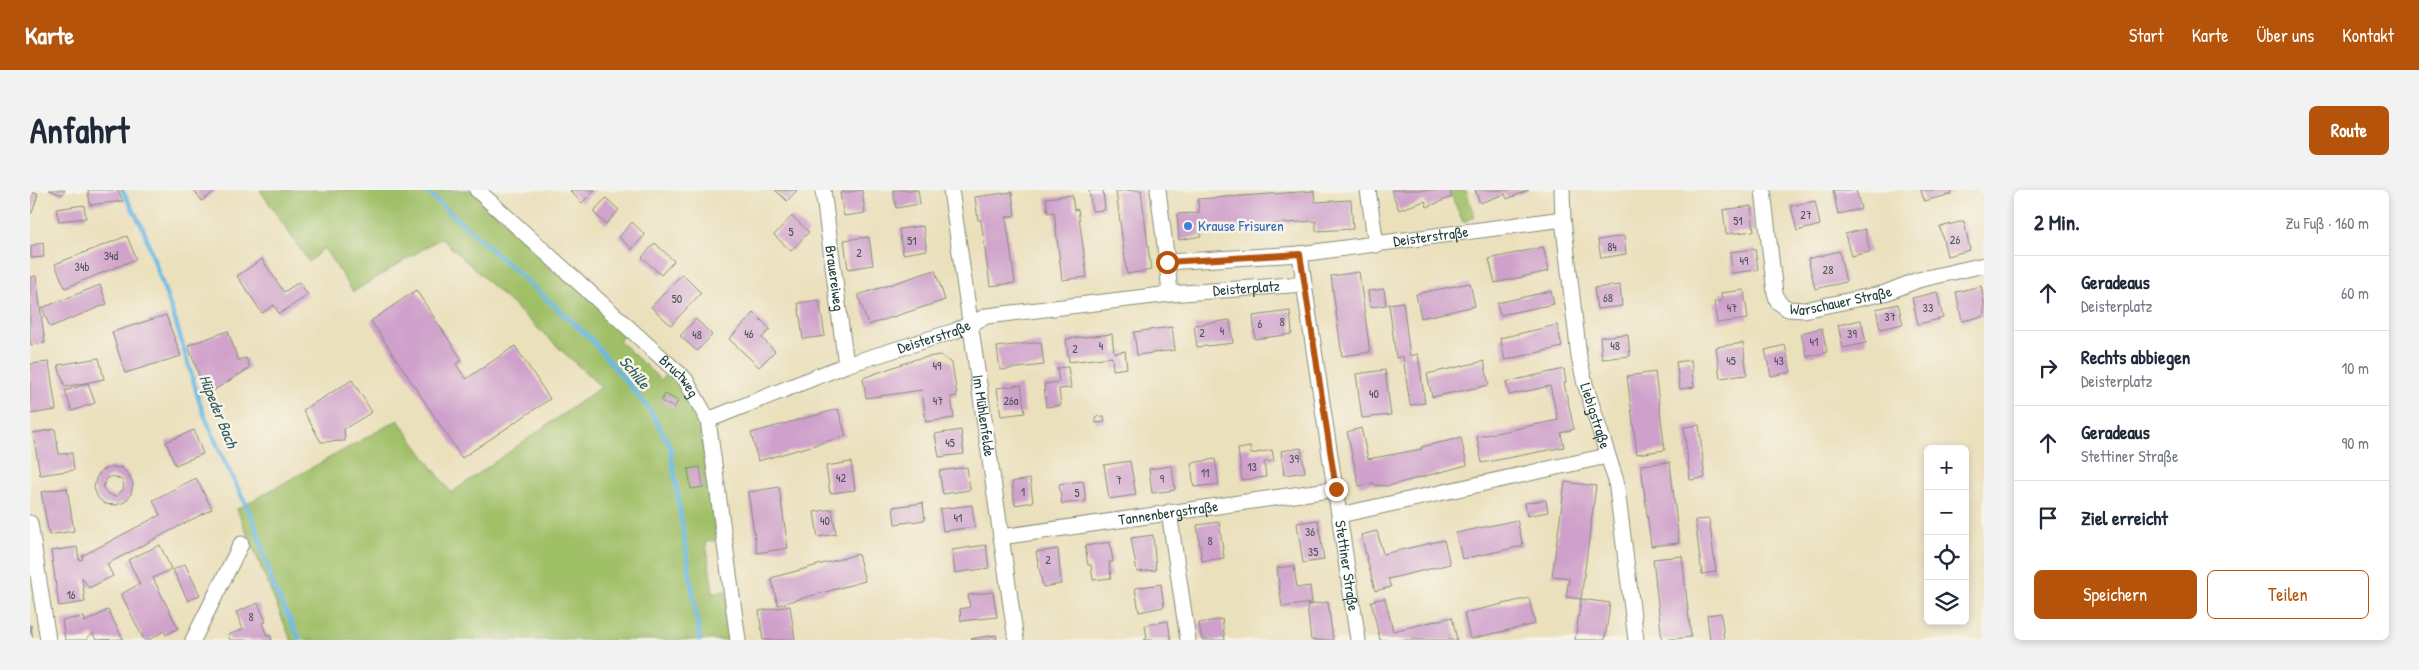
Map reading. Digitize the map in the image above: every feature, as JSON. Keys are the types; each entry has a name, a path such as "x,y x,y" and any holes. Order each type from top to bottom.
{"street":[{"name":"Bruchweg","path":"477,190 685,379 708,420 738,640"},
{"name":"Brauereiweg","path":"822,190 846,365"},
{"name":"Im Mühlenfelde","path":"950,190 1016,640"},
{"path":"1158,190 1170,294"},
{"path":"1368,190 1376,245"},
{"name":"Liebigstraße","path":"1562,190 1563,219 1579,357 1585,384 1616,481 1636,640"},
{"name":"Warschauer Straße","path":"1763,190 1775,293 1778,302 1788,309 1804,310 1885,293 1918,280 1984,265"},
{"name":"Deisterstraße","path":"1300,254 1563,219"},
{"path":"1300,254 1304,284"},
{"name":"Deisterplatz","path":"1167,262 1300,254"},
{"name":"Deisterplatz","path":"1170,294 1304,284"},
{"name":"Stettiner Straße","path":"1304,284 1358,640"},
{"name":"Deisterstraße","path":"708,420 846,365 956,331 987,316 1170,294"},
{"path":"1340,515 1607,456"},
{"name":"Tannenbergstraße","path":"1001,537 1336,489"},
{"path":"1169,512 1188,640"},
{"path":"30,523 48,640"},
{"path":"193,640 241,544"}],"green space":[{"path":"260,190 471,190 627,332 619,341 661,380 669,371 687,396 699,424 718,540 706,542 713,593 725,591 732,640 291,640 237,509 398,420 451,493 601,387 441,238 353,292 324,248 309,262"},
{"path":"1449,190 1466,190 1475,217 1463,222"}],"building":[{"path":"49,190 65,190 62,195"},
{"path":"88,190 118,190 123,201 90,205"},
{"path":"194,190 217,190 202,201"},
{"path":"595,190 582,203 570,191"},
{"path":"775,190 797,190 787,201"},
{"path":"862,190 865,213 844,216 840,193"},
{"path":"893,190 918,190 920,204 896,208"},
{"path":"1089,190 1103,190 1105,210 1092,211"},
{"path":"1141,190 1151,270 1127,274 1116,191"},
{"path":"1391,190 1449,190 1452,197 1427,207 1425,201 1399,210"},
{"path":"1475,190 1529,190 1507,199 1505,194 1480,203"},
{"path":"1833,190 1856,190 1861,209 1838,214"},
{"path":"1921,190 1951,190 1952,194 1924,201"},
{"path":"1314,191 1315,202 1351,200 1353,229 1316,231 1316,221 1200,229 1201,236 1179,240 1177,214 1199,213 1198,199"},
{"path":"30,192 38,194 32,213 30,212"},
{"path":"1012,192 1015,215 1006,217 1015,283 990,286 981,220 978,220 975,197"},
{"path":"1072,195 1074,210 1078,209 1087,277 1062,280 1054,212 1048,213 1046,198"},
{"path":"606,198 619,210 606,224 593,212"},
{"path":"1815,201 1820,225 1797,231 1791,206"},
{"path":"84,205 86,218 59,221 56,209"},
{"path":"1751,206 1754,231 1726,234 1723,210"},
{"path":"792,216 809,232 791,251 774,235"},
{"path":"1964,221 1970,250 1947,256 1940,227"},
{"path":"632,222 645,235 632,249 619,237"},
{"path":"923,226 927,250 903,254 899,229"},
{"path":"1865,229 1870,252 1851,256 1845,234"},
{"path":"127,236 136,259 65,288 55,264"},
{"path":"1624,236 1626,254 1601,258 1598,240"},
{"path":"869,237 873,265 848,269 844,240"},
{"path":"43,242 44,257 31,258 31,246"},
{"path":"655,243 674,261 661,275 642,257"},
{"path":"1543,247 1549,271 1495,283 1489,259"},
{"path":"1755,249 1758,270 1732,273 1730,252"},
{"path":"1839,251 1846,282 1815,289 1808,259"},
{"path":"262,259 284,292 299,282 308,295 279,314 274,305 262,313 237,276"},
{"path":"935,270 945,300 868,325 858,295"},
{"path":"1359,272 1370,352 1342,356 1331,276"},
{"path":"682,274 701,293 671,325 651,307"},
{"path":"36,276 45,343 30,345 30,277"},
{"path":"1470,283 1475,306 1421,318 1416,294"},
{"path":"100,285 107,304 50,327 42,308"},
{"path":"1620,285 1622,306 1597,309 1594,288"},
{"path":"1981,286 1984,316 1962,321 1956,292"},
{"path":"1384,289 1386,305 1370,307 1368,291"},
{"path":"416,290 462,360 456,364 466,379 515,346 550,399 462,458 371,321"},
{"path":"1744,290 1748,319 1717,323 1714,302 1722,301 1721,293"},
{"path":"1551,291 1554,304 1500,315 1497,303"},
{"path":"1937,292 1943,318 1918,324 1912,298"},
{"path":"819,300 825,336 803,339 798,303"},
{"path":"1403,302 1410,356 1418,354 1425,403 1410,405 1403,356 1396,358 1389,304"},
{"path":"1898,304 1903,324 1880,329 1876,309"},
{"path":"1290,311 1292,334 1255,339 1253,316"},
{"path":"754,313 770,329 762,338 775,351 759,367 729,339"},
{"path":"166,315 181,356 125,373 112,332"},
{"path":"696,319 712,335 697,351 680,336"},
{"path":"1230,320 1233,343 1197,347 1194,325"},
{"path":"1861,320 1866,343 1843,348 1838,325"},
{"path":"1557,325 1562,347 1505,360 1500,338"},
{"path":"1172,327 1175,350 1137,355 1134,332"},
{"path":"1822,328 1827,352 1807,357 1801,333"},
{"path":"228,331 238,360 246,358 250,368 206,395 188,345"},
{"path":"1112,334 1114,353 1125,351 1127,368 1113,370 1112,357 1069,362 1066,339"},
{"path":"1628,334 1630,356 1602,359 1600,337"},
{"path":"1041,342 1044,365 1000,370 997,347"},
{"path":"1743,343 1747,375 1720,378 1716,347"},
{"path":"1785,345 1791,372 1771,376 1765,350"},
{"path":"940,355 952,363 957,396 951,397 954,418 926,422 922,390 866,398 863,378 916,359"},
{"path":"99,358 104,379 65,387 58,365"},
{"path":"1691,360 1694,387 1680,389 1676,362"},
{"path":"1484,361 1489,385 1432,397 1427,374"},
{"path":"49,362 56,410 30,414 30,364"},
{"path":"1068,367 1071,388 1059,389 1061,405 1046,407 1044,384 1059,382 1057,368"},
{"path":"1564,369 1566,382 1564,383 1574,429 1561,433 1564,447 1482,463 1477,437 1558,420 1550,386 1509,395 1506,382"},
{"path":"1385,370 1391,415 1362,418 1356,374"},
{"path":"1655,372 1665,450 1637,454 1627,376"},
{"path":"352,380 372,412 344,429 345,441 321,442 303,410"},
{"path":"88,383 95,403 72,411 65,391"},
{"path":"1021,385 1025,413 1001,416 997,388"},
{"path":"665,394 678,401 674,408 661,401"},
{"path":"838,409 846,436 758,461 751,433"},
{"path":"1104,416 1105,422 1096,423 1095,417"},
{"path":"1699,425 1705,478 1690,480 1684,427"},
{"path":"1361,428 1368,459 1422,449 1421,447 1461,438 1467,465 1388,486 1374,485 1374,483 1359,486 1347,432"},
{"path":"55,429 59,454 72,453 74,470 40,475 33,433"},
{"path":"194,430 203,454 175,465 166,442"},
{"path":"961,430 964,454 939,457 935,434"},
{"path":"1250,447 1251,454 1272,450 1274,461 1264,462 1266,477 1242,480 1238,449"},
{"path":"1301,448 1305,472 1284,475 1281,451"},
{"path":"1215,459 1219,484 1194,487 1191,463"},
{"path":"1130,461 1136,495 1109,499 1104,465"},
{"path":"851,462 855,490 830,493 826,466"},
{"path":"1670,462 1679,543 1651,546 1641,465"},
{"path":"1172,466 1175,490 1152,493 1149,469"},
{"path":"112,467 122,468 129,475 133,484 131,494 125,502 116,505 105,504 98,498 94,488 96,478 102,470","holes":["113,476 122,480 123,490 115,497 105,492 103,487 107,478"]},
{"path":"700,467 703,487 691,489 688,469"},
{"path":"967,467 970,490 943,494 939,471"},
{"path":"196,478 212,509 107,564 113,576 89,588 82,577 85,602 59,606 51,551 77,547 79,560 83,559 82,556 160,515 153,500"},
{"path":"1030,479 1033,502 1015,505 1012,482"},
{"path":"1083,481 1086,501 1062,504 1059,484"},
{"path":"1565,482 1596,486 1581,599 1566,597 1569,578 1552,576"},
{"path":"779,487 788,548 757,553 748,492"},
{"path":"67,488 74,531 49,535 41,492"},
{"path":"1546,500 1548,512 1527,516 1525,503"},
{"path":"923,503 925,520 895,524 893,507"},
{"path":"972,505 975,527 943,531 940,509"},
{"path":"832,509 836,534 818,537 814,512"},
{"path":"1709,519 1716,572 1702,574 1695,520"},
{"path":"1318,520 1324,560 1303,563 1297,523"},
{"path":"1517,520 1523,546 1462,559 1456,533"},
{"path":"1219,522 1224,558 1202,561 1197,525"},
{"path":"1377,531 1383,554 1444,540 1450,564 1388,579 1391,587 1375,591 1361,535"},
{"path":"1153,535 1156,570 1137,572 1131,538"},
{"path":"1110,542 1113,562 1109,562 1111,578 1093,580 1085,546"},
{"path":"160,545 171,569 153,578 178,628 166,635 164,631 149,640 144,640 121,594 140,584 128,560"},
{"path":"986,545 989,568 955,573 952,550"},
{"path":"1058,549 1061,584 1043,587 1036,552"},
{"path":"858,554 865,581 778,605 771,578"},
{"path":"1682,556 1691,637 1662,640 1653,559"},
{"path":"185,564 200,595 188,601 173,570"},
{"path":"1294,566 1297,588 1310,586 1312,603 1282,607 1277,568"},
{"path":"1161,584 1164,607 1139,612 1135,588"},
{"path":"993,592 997,617 961,621 960,609 970,607 968,595"},
{"path":"1385,598 1393,631 1452,617 1457,640 1380,640 1371,601"},
{"path":"1529,598 1535,624 1470,639 1464,613"},
{"path":"1581,599 1610,603 1605,640 1575,640"},
{"path":"1328,602 1333,640 1311,640 1307,605"},
{"path":"258,603 266,622 262,623 267,636 270,635 272,640 230,640 228,635 243,629 236,612"},
{"path":"790,606 795,640 763,640 759,611"},
{"path":"108,610 123,639 96,640 93,634 87,637 88,640 65,640 62,620 84,617 85,622"},
{"path":"1721,613 1724,640 1710,640 1707,615"},
{"path":"1222,619 1225,640 1202,640 1199,623"},
{"path":"1168,621 1171,640 1144,640 1147,638 1145,625"},
{"path":"31,625 33,640 30,640"},
{"path":"996,635 997,640 971,640 971,639"}],"waterway":[{"name":"Hüpeder Bach","path":"122,190 143,228 176,323 201,407 222,456 254,521 274,588 300,640"},
{"name":"Schille","path":"425,190 589,337 650,410 670,446 700,640"}],"place":[{"name":"Krause Frisuren","path":"1188,226"}],"route":[{"path":"1167,262 1300,254 1336,489"}]}
